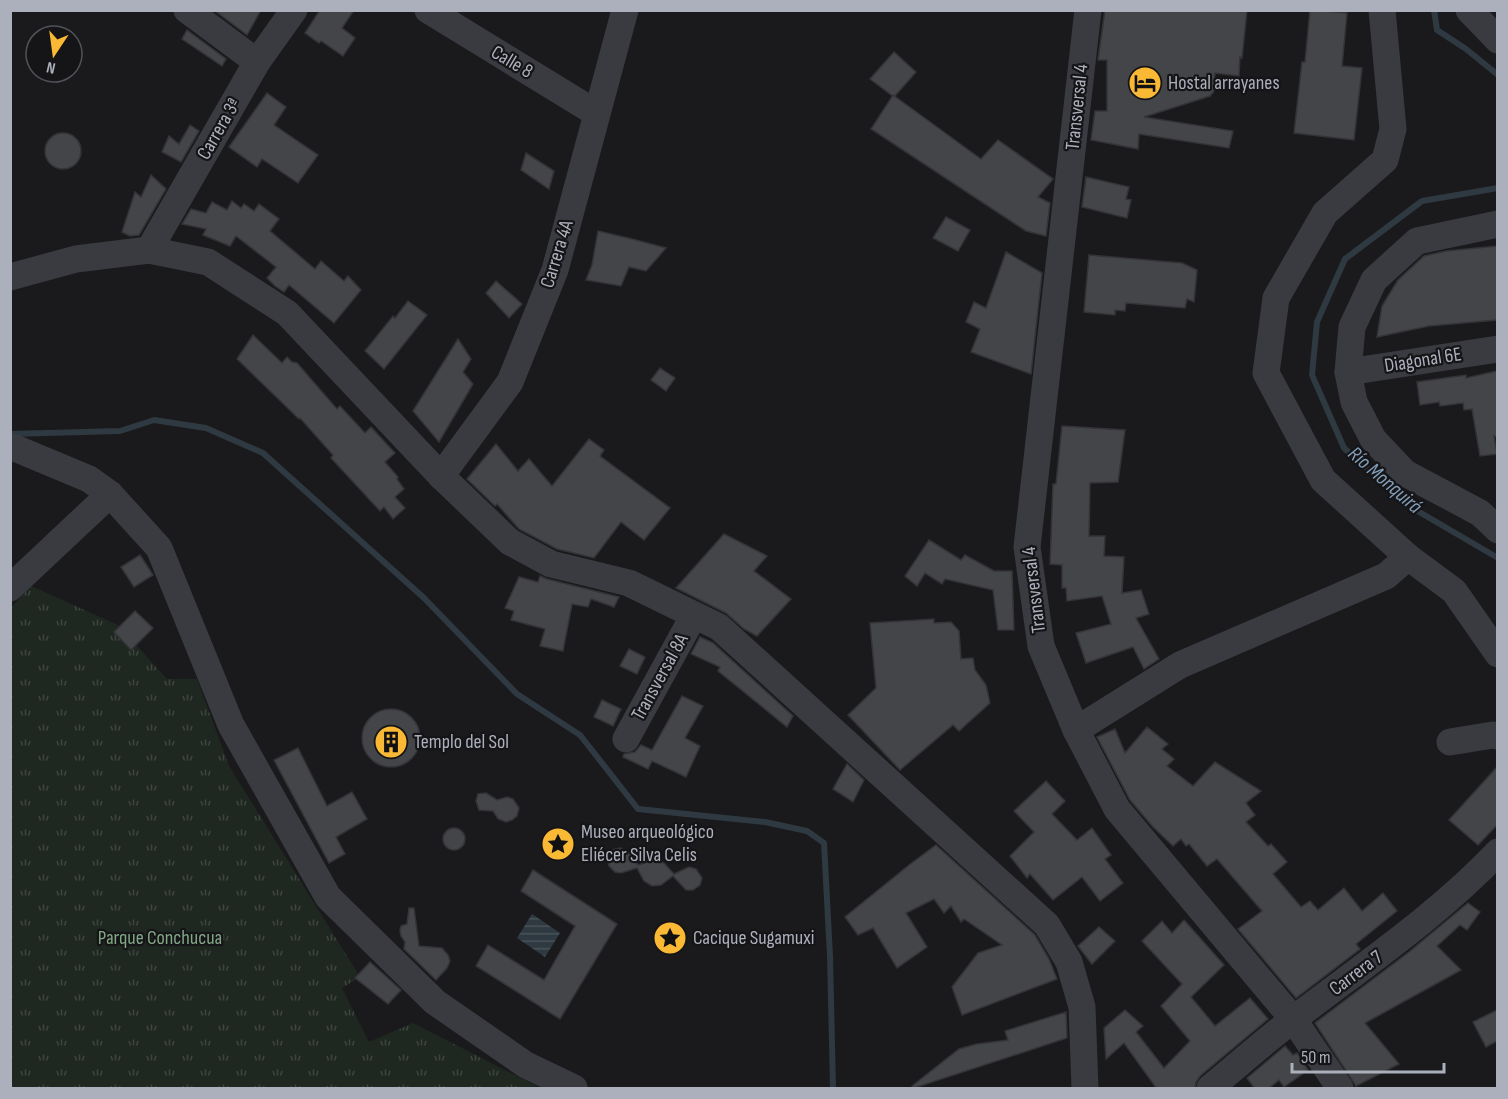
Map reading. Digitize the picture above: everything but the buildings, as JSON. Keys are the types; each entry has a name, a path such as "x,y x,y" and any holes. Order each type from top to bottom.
{"street":[{"path":"187,10 257,62"},
{"name":"Carrera 3ª","path":"149,250 257,62 294,10"},
{"name":"Calle 8","path":"428,10 596,113"},
{"name":"Carrera 4A","path":"441,476 510,382 555,270 625,10"},
{"name":"Transversal 4","path":"1088,10 1027,547 1041,646 1076,730 1117,809 1293,1019"},
{"path":"1382,10 1393,129 1385,160 1325,213 1276,298 1266,374 1323,480 1408,557 1454,591 1497,654"},
{"path":"1469,10 1497,40"},
{"path":"1497,224 1417,241 1374,280 1352,327 1348,372 1354,402 1372,439 1405,473 1480,513 1497,530"},
{"path":"10,277 76,259 149,250 208,262 287,314 441,476 510,542 551,564 629,583 719,627 1047,925 1069,962 1082,1007 1085,1089"},
{"name":"Diagonal 6E","path":"1348,372 1497,349"},
{"path":"10,446 89,479 110,494 159,548 231,725 328,897 435,1002 526,1065 574,1089"},
{"path":"10,588 110,494"},
{"path":"1076,730 1180,665 1386,576 1408,557"},
{"name":"Transversal 8A","path":"626,739 694,615"},
{"path":"1450,742 1497,736"},
{"name":"Carrera 7","path":"1210,1089 1293,1019 1402,939 1478,872 1497,852"},
{"path":"1293,1019 1340,1089"}],"green space":[{"name":"Parque Conchucua","path":"31,586 118,625 167,679 197,679 229,766 360,977 342,988 369,1042 413,1023 540,1088 11,1088 10,609"}],"shaded area":[{"path":"532,914 560,933 545,957 517,938"}],"waterway":[{"name":"Río Monquirá","path":"1434,10 1437,30 1466,49 1498,75"},
{"name":"Río Monquirá","path":"1498,188 1422,201 1345,259 1317,322 1312,375 1344,448 1409,506 1498,558"},
{"path":"10,434 120,431 154,420 206,428 263,453 424,598 517,694 580,735 638,809 765,822 807,831 824,843 830,956 833,1088"}],"place":[{"name":"Hostal arrayanes","path":"1145,83"},
{"name":"Templo del Sol","path":"391,742"},
{"name":"Museo arqueológico Eliécer Silva Celis","path":"558,844"},
{"name":"Cacique Sugamuxi","path":"670,938"}]}
